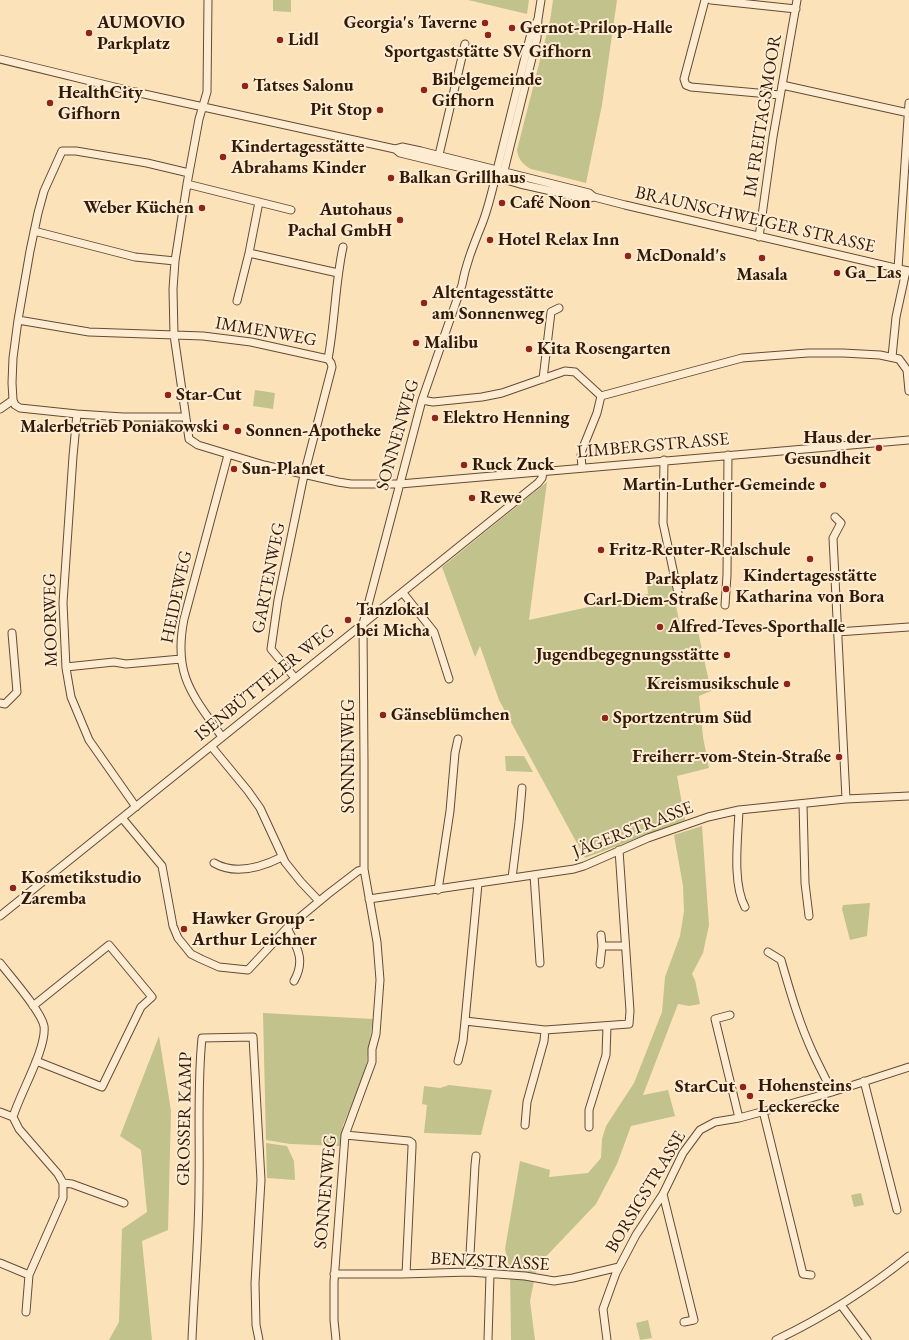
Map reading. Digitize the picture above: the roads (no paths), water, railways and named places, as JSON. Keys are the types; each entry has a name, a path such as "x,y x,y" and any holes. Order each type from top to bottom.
{"street":[{"path":"189,173 147,163 76,150 62,151 44,191 34,231 18,320 13,358 13,400 15,405 20,408 77,414 132,417 185,417 174,335 173,289 175,261 187,184 202,107 207,92 208,0"},
{"name":"SONNENWEG","path":"336,1340 334,1320 334,1274 345,1135 372,1062 372,1049 376,1034 380,980 378,942 364,869 363,624 422,400 462,285 465,269 494,185 500,174 530,37 538,19 541,0"},
{"path":"705,0 684,79 686,85 691,87 780,95"},
{"path":"711,0 796,9"},
{"name":"IM FREITAGSMOOR","path":"759,237 780,95 797,0"},
{"path":"439,159 465,44"},
{"name":"BRAUNSCHWEIGER STRASSE","path":"0,59 125,90 202,107 395,149 402,147 439,159 588,193 594,197 904,272"},
{"path":"782,85 909,113"},
{"path":"892,356 896,317 904,272 909,103"},
{"path":"187,184 291,210"},
{"path":"237,301 249,253 259,202"},
{"path":"34,231 135,257 175,261"},
{"path":"328,359 334,322 338,273 343,247"},
{"path":"249,253 338,273"},
{"path":"543,379 551,312 559,308"},
{"name":"IMMENWEG","path":"18,320 89,332 203,336 251,342 328,359 332,367 304,475"},
{"path":"601,396 742,358 843,353 892,356 900,359 906,370 909,391"},
{"path":"422,400 433,402 482,397 502,393 565,371 575,372 601,396"},
{"path":"582,467 582,450 597,414 601,396"},
{"path":"0,409 13,400"},
{"name":"MOORWEG","path":"77,414 63,603 66,666 71,697 89,740 136,807"},
{"name":"LIMBERGSTRASSE","path":"185,417 188,439 198,445 228,455 304,475 351,484 400,484 728,454 909,440"},
{"path":"725,605 728,567 728,454"},
{"name":"HEIDEWEG","path":"222,737 189,687 185,678 181,659 181,634 228,455"},
{"path":"664,460 663,523 678,592"},
{"name":"ISENBÜTTELER WEG","path":"0,916 538,483 542,478 543,471"},
{"name":"GARTENWEG","path":"295,678 271,649 278,600 304,475"},
{"path":"835,517 841,523 833,538 846,800"},
{"path":"403,593 434,632 449,679"},
{"path":"837,632 909,627"},
{"path":"0,703 5,704 17,692 12,632"},
{"path":"66,666 114,662 126,664 181,659"},
{"path":"438,890 450,811 455,753 458,739"},
{"path":"211,746 260,808 282,857 301,882 320,901"},
{"path":"512,878 522,788"},
{"name":"JÄGERSTRASSE","path":"369,900 574,869 695,821 739,810 909,796"},
{"path":"803,804 805,883 809,916"},
{"path":"739,810 738,869 740,897 745,907"},
{"path":"122,818 162,866 174,926 178,938 192,954 220,967 248,970 288,928 358,871 364,869"},
{"path":"465,1021 544,1030 629,1024 630,1011 619,850"},
{"path":"214,863 228,869 242,869 270,863 282,857"},
{"path":"534,875 540,963"},
{"path":"458,1061 463,1041 478,884"},
{"path":"288,928 299,952 299,972 294,981"},
{"path":"600,964 602,946 601,935"},
{"path":"33,1006 109,945 152,997 141,1008 102,1087 36,1061"},
{"path":"602,946 626,946"},
{"path":"768,952 781,960 800,1022 832,1092"},
{"path":"0,963 33,1006 41,1018 44,1026 43,1041 13,1117"},
{"path":"730,1015 715,1019 739,1118"},
{"path":"589,1127 589,1110 606,1055 607,1026"},
{"path":"525,1125 527,1102 544,1041 544,1030"},
{"name":"GROSSER KAMP","path":"192,1340 199,1188 199,1070 202,1038 254,1036 261,1180 255,1283 256,1325 259,1340"},
{"name":"BORSIGSTRASSE","path":"607,1340 603,1309 619,1267 636,1235 663,1194 683,1153 700,1130 715,1122 739,1118 832,1092 909,1067"},
{"path":"864,1081 897,1210"},
{"path":"763,1111 803,1274 811,1275"},
{"path":"0,1112 13,1117 19,1129 58,1174 63,1183 62,1198 29,1275 26,1312"},
{"path":"345,1135 409,1141 412,1143 406,1274"},
{"path":"469,1272 476,1156"},
{"path":"63,1183 72,1184 124,1204"},
{"path":"663,1194 694,1320 684,1322"},
{"path":"776,1340 841,1305 879,1280 909,1256"},
{"path":"0,1263 29,1275"},
{"name":"BENZSTRASSE","path":"334,1274 469,1272 554,1281 619,1267"},
{"path":"488,1340 490,1274"},
{"path":"841,1305 867,1340"}],"place":[{"name":"Georgia's Taverne","path":"485,23"},
{"name":"Gernot-Prilop-Halle","path":"512,28"},
{"name":"AUMOVIO Parkplatz","path":"89,33"},
{"name":"Sportgaststätte SV Gifhorn","path":"488,35"},
{"name":"Lidl","path":"280,40"},
{"name":"Tatses Salonu","path":"245,86"},
{"name":"Bibelgemeinde Gifhorn","path":"424,90"},
{"name":"HealthCity Gifhorn","path":"50,103"},
{"name":"Pit Stop","path":"380,110"},
{"name":"Kindertagesstätte Abrahams Kinder","path":"223,157"},
{"name":"Balkan Grillhaus","path":"391,178"},
{"name":"Café Noon","path":"502,203"},
{"name":"Weber Küchen","path":"202,208"},
{"name":"Autohaus Pachal GmbH","path":"400,220"},
{"name":"Hotel Relax Inn","path":"490,240"},
{"name":"McDonald's","path":"628,256"},
{"name":"Masala","path":"762,258"},
{"name":"Ga_Las","path":"837,273"},
{"name":"Altentagesstätte am Sonnenweg","path":"424,303"},
{"name":"Malibu","path":"416,343"},
{"name":"Kita Rosengarten","path":"529,349"},
{"name":"Star-Cut","path":"168,395"},
{"name":"Elektro Henning","path":"435,418"},
{"name":"Malerbetrieb Poniakowski","path":"226,427"},
{"name":"Sonnen-Apotheke","path":"238,431"},
{"name":"Haus der Gesundheit","path":"879,448"},
{"name":"Ruck Zuck","path":"464,465"},
{"name":"Sun-Planet","path":"234,469"},
{"name":"Martin-Luther-Gemeinde","path":"823,485"},
{"name":"Rewe","path":"472,498"},
{"name":"Fritz-Reuter-Realschule","path":"601,550"},
{"name":"Kindertagesstätte Katharina von Bora","path":"810,559"},
{"name":"Parkplatz Carl-Diem-Straße","path":"726,589"},
{"name":"Tanzlokal bei Micha","path":"348,620"},
{"name":"Alfred-Teves-Sporthalle","path":"660,627"},
{"name":"Jugendbegegnungsstätte","path":"727,655"},
{"name":"Kreismusikschule","path":"787,684"},
{"name":"Gänseblümchen","path":"383,715"},
{"name":"Sportzentrum Süd","path":"605,718"},
{"name":"Freiherr-vom-Stein-Straße","path":"839,757"},
{"name":"Kosmetikstudio Zaremba","path":"13,888"},
{"name":"Hawker Group - Arthur Leichner","path":"184,929"},
{"name":"StarCut","path":"743,1087"},
{"name":"Hohensteins Leckerecke","path":"750,1096"}]}
